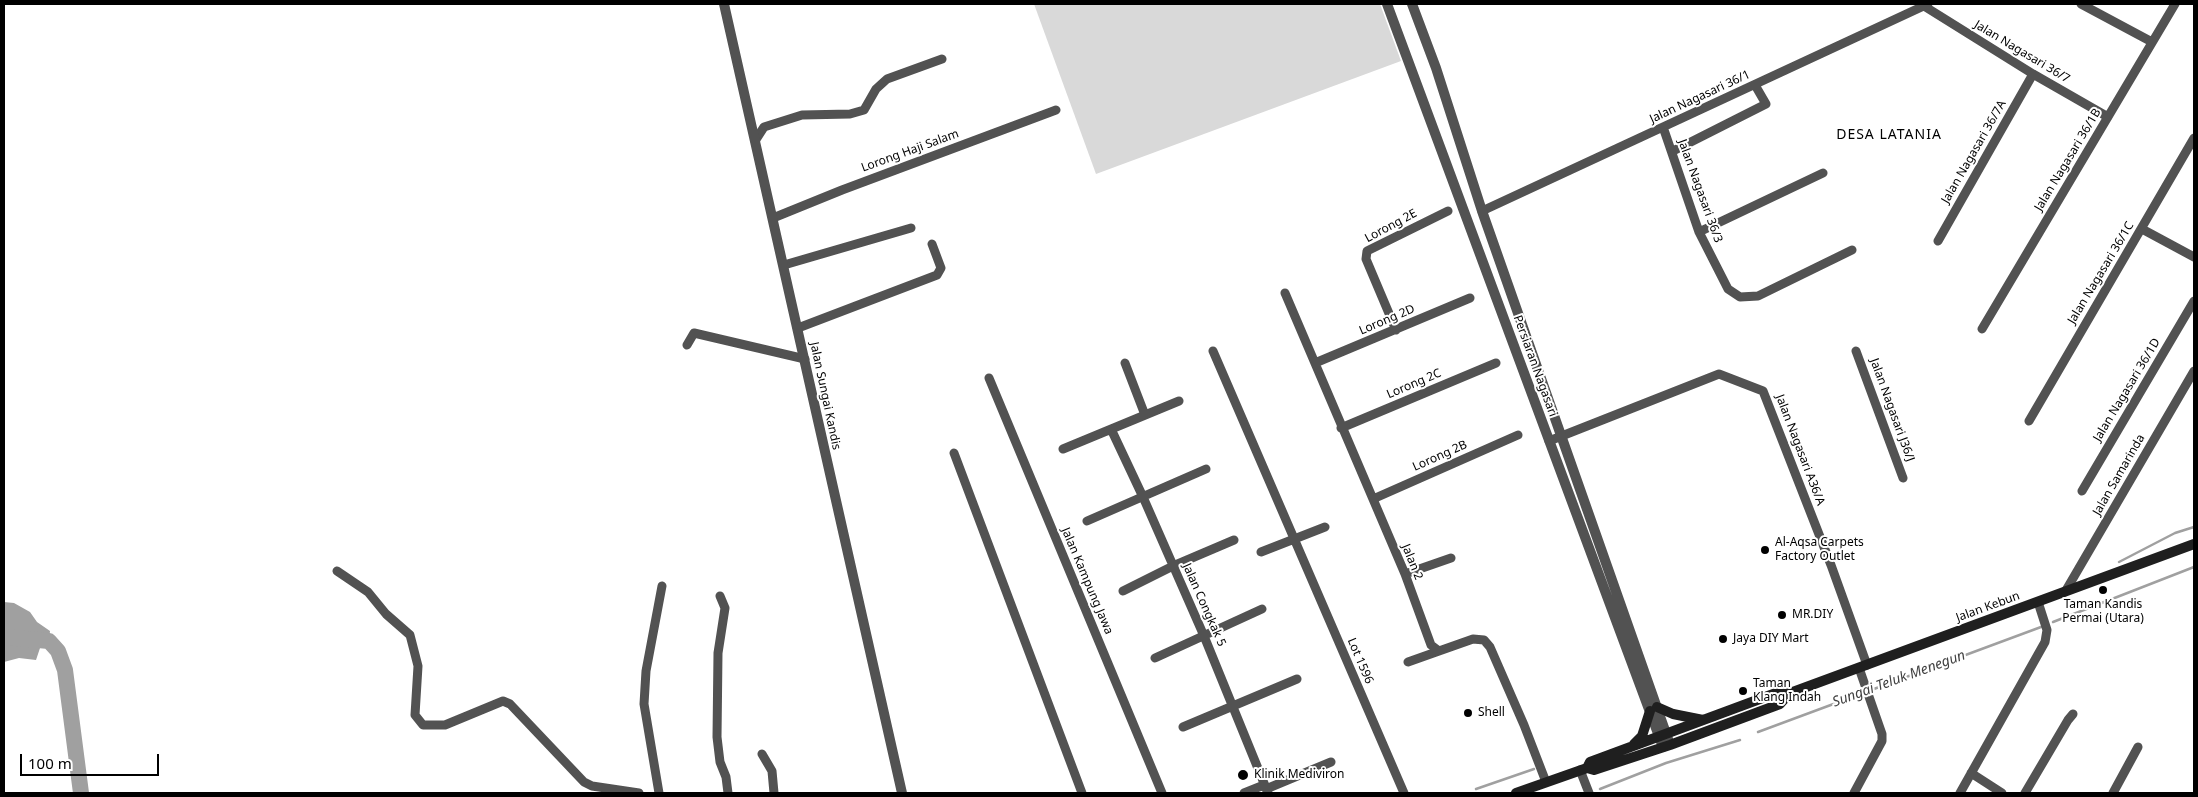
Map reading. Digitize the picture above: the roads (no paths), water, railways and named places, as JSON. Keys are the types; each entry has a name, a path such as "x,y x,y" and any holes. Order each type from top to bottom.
{"main road":[{"name":"Jalan Kebun","path":"1584,769 1590,762 1776,693 1790,693 1863,667 2194,544"},
{"name":"Jalan Kebun","path":"1516,793 1584,769 1594,770 1666,746 1780,704 1790,693"},
{"path":"1630,748 1642,736 1653,709 1705,720"}],"street":[{"name":"Jalan Sungai Kandis","path":"724,4 805,359 818,430 902,793"},
{"name":"Persiaran Nagasari","path":"1388,4 1469,219 1549,441 1653,709"},
{"name":"Persiaran Nagasari","path":"1412,4 1436,68 1482,211 1561,436 1666,746"},
{"path":"2081,4 2152,42"},
{"name":"Jalan Nagasari 36/1B","path":"1982,329 2175,4"},
{"name":"Jalan Nagasari 36/1","path":"1482,211 1926,5"},
{"name":"Jalan Nagasari 36/7","path":"1926,5 2033,74 2108,117"},
{"path":"755,141 764,127 802,114 850,114 864,110 876,89 887,79 942,60"},
{"name":"Jalan Nagasari 36/7A","path":"1938,241 2033,74"},
{"path":"1672,151 1766,104 1755,85"},
{"name":"Lorong Haji Salam","path":"773,218 1056,110"},
{"name":"Jalan Nagasari 36/3","path":"1663,127 1700,232 1728,289 1740,298 1758,296 1852,250"},
{"name":"Jalan Nagasari 36/1C","path":"2029,421 2194,138"},
{"path":"1700,232 1823,172"},
{"name":"Lorong 2E","path":"1396,330 1366,259 1367,251 1448,211"},
{"path":"784,265 911,228"},
{"path":"2142,229 2194,258"},
{"path":"798,328 937,275 941,268 932,244"},
{"name":"Jalan 2","path":"1285,293 1373,499 1431,644 1439,651"},
{"name":"Lorong 2D","path":"1314,364 1470,298"},
{"name":"Jalan Nagasari 36/1D","path":"2082,491 2194,301"},
{"path":"687,345 694,333 805,359"},
{"name":"Jalan Nagasari J36/J","path":"1856,351 1904,478"},
{"name":"Lot 1596","path":"1213,352 1404,793"},
{"path":"1125,363 1145,415"},
{"name":"Lorong 2C","path":"1342,428 1496,363"},
{"name":"Jalan Samarinda","path":"2065,592 2194,371"},
{"name":"Jalan Nagasari A36/A","path":"1549,441 1719,374 1764,391 1829,558 1863,667 1868,693 1882,734 1882,741 1854,793"},
{"name":"Jalan Kampung Jawa","path":"989,378 1162,793"},
{"path":"1063,449 1180,401"},
{"name":"Jalan Congkak 5","path":"1111,429 1204,636 1234,706 1266,789"},
{"name":"Lorong 2B","path":"1373,499 1518,435"},
{"path":"954,453 1082,793"},
{"path":"1087,521 1206,469"},
{"path":"1261,552 1325,527"},
{"path":"1123,591 1173,566 1234,540"},
{"path":"1404,574 1451,558"},
{"path":"337,571 368,592 386,614 410,635 418,666 415,715 423,724 445,725 503,701 510,704 584,782 592,786 639,793"},
{"path":"659,793 644,704 646,671 662,586"},
{"path":"720,596 725,608 718,653 717,737 720,762 726,777 728,793"},
{"path":"1960,793 2045,642 2047,630 2038,602"},
{"path":"1155,658 1262,609"},
{"path":"1408,662 1473,639 1484,640 1490,647 1546,782"},
{"path":"1183,727 1297,679"},
{"path":"2024,793 2073,714"},
{"path":"2113,793 2138,747"},
{"path":"762,754 772,771 774,793"},
{"path":"1244,793 1266,789 1331,762"},
{"path":"1584,769 1589,793"},
{"path":"1971,774 2002,793"}],"waterway":[{"path":"2119,562 2175,533 2194,527"},
{"name":"Sungai Teluk Menegun","path":"2053,622 2194,567"},
{"name":"Sungai Teluk Menegun","path":"1758,732 2041,627"},
{"name":"Sungai Teluk Menegun","path":"4,637 49,641 58,651 65,670 81,793"},
{"name":"Sungai Teluk Menegun","path":"1600,789 1666,763 1740,740"},
{"path":"1476,789 1534,769"}],"place":[{"name":"Al-Aqsa Carpets Factory Outlet","path":"1765,550"},
{"name":"Taman Kandis Permai (Utara)","path":"2103,590"},
{"name":"MR.DIY","path":"1782,615"},
{"name":"Jaya DIY Mart","path":"1723,639"},
{"name":"Taman Klang Indah","path":"1743,691"},
{"name":"Shell","path":"1468,713"},
{"name":"Klinik Mediviron","path":"1243,775"}],"district":[{"name":"DESA LATANIA","path":"1889,135"}]}
